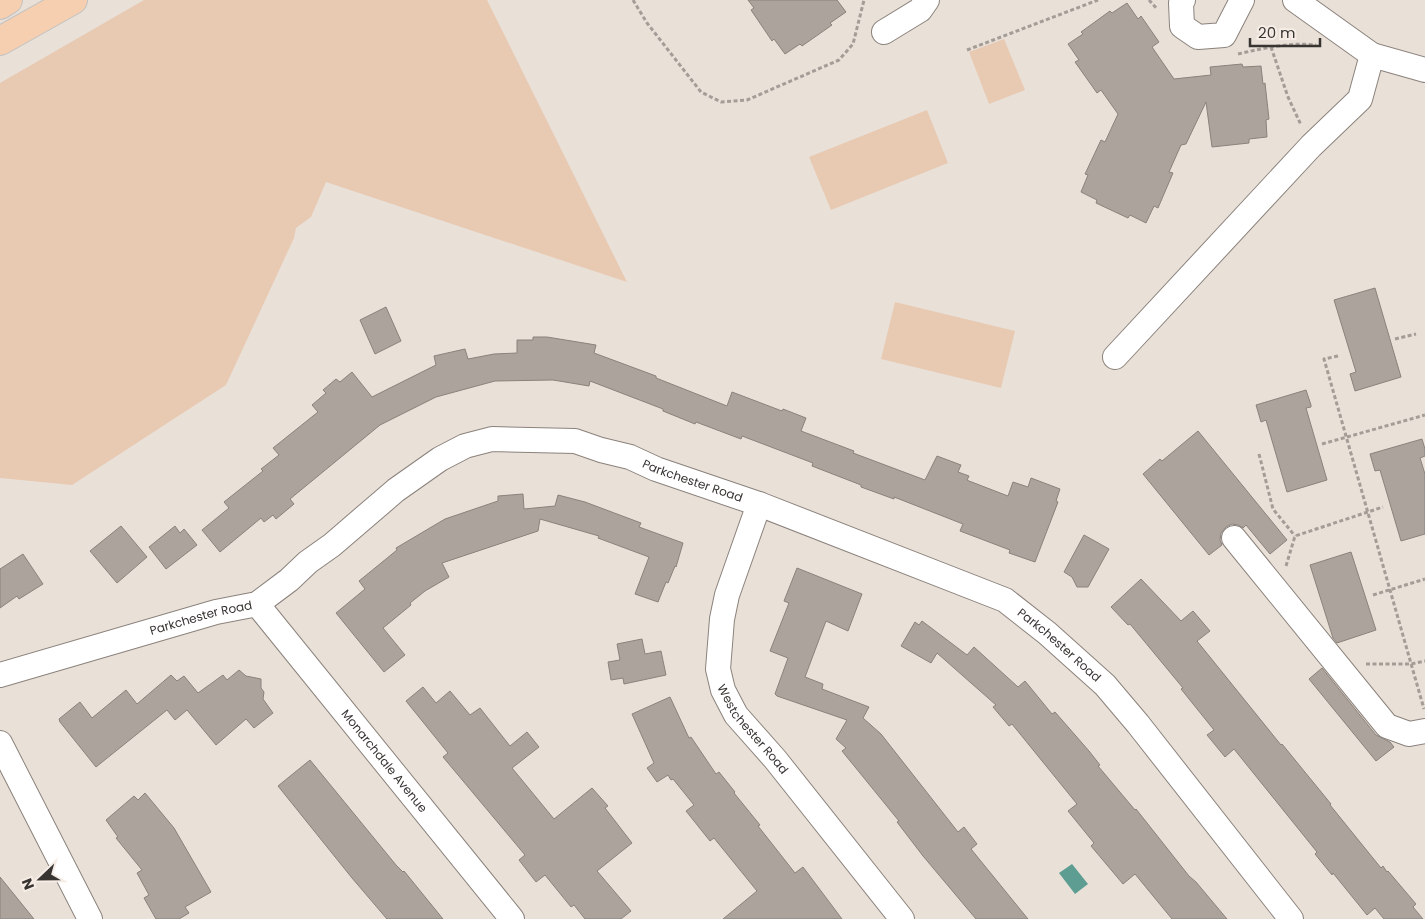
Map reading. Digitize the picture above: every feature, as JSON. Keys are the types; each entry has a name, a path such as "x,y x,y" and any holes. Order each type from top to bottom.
{"main road":[{"path":"0,5 8,0"},
{"path":"0,41 73,0"}],"street":[{"path":"884,32 920,10 927,0"},
{"path":"1183,0 1181,3 1182,26 1198,37 1224,35 1242,0"},
{"path":"1294,0 1372,55 1425,70"},
{"path":"1115,357 1311,146 1360,99 1372,55"},
{"name":"Parkchester Road","path":"0,675 216,612 257,604 332,545 396,490 432,464 465,446 492,439 575,441 630,457 656,469 759,504 1005,600 1047,632 1105,685 1291,919"},
{"name":"Westchester Road","path":"759,504 727,595 722,620 718,669 723,690 736,715 781,767 902,919"},
{"path":"1234,538 1387,726 1410,734 1425,730"},
{"name":"Monarchdale Avenue","path":"257,604 512,919"},
{"path":"0,743 90,919"}],"path":[{"path":"634,0 647,23 701,92 721,102 746,100 839,60 853,44 864,0"},
{"path":"967,50 1098,0"},
{"path":"1234,55 1271,47 1304,44 1323,46"},
{"path":"1271,47 1288,97 1311,146"},
{"path":"1395,340 1416,334"},
{"path":"1338,356 1324,359 1425,712"},
{"path":"1322,444 1425,415"},
{"path":"1259,454 1273,509 1295,536"},
{"path":"1295,536 1383,507"},
{"path":"1279,593 1295,536"},
{"path":"1373,595 1425,579"},
{"path":"1336,664 1411,664 1425,661"}],"shaded area":[{"path":"144,0 487,0 627,282 326,182 311,217 296,228 294,238 226,385 72,485 0,478 0,83"},
{"path":"1004,39 1025,90 989,104 969,52"},
{"path":"927,110 948,163 831,210 809,157"},
{"path":"895,302 1015,331 1001,388 881,359"}],"water":[{"path":"1072,864 1088,884 1075,894 1059,873"}],"building":[{"path":"748,0 837,0 846,12 830,23 832,25 802,46 800,44 785,54 774,39 772,41 751,10 754,8"},
{"path":"1127,3 1138,19 1141,16 1159,42 1152,47 1174,79 1211,75 1210,67 1242,64 1243,67 1261,66 1269,119 1266,120 1267,137 1249,139 1249,143 1212,147 1206,102 1186,144 1181,145 1169,172 1173,173 1158,208 1154,206 1146,223 1130,215 1128,218 1096,203 1097,200 1081,192 1088,175 1085,174 1101,140 1105,142 1118,114 1101,90 1097,93 1075,62 1079,60 1068,44 1110,11 1112,13"},
{"path":"1375,288 1401,377 1355,391 1350,374 1356,372 1334,300"},
{"path":"386,307 401,341 375,354 360,320"},
{"path":"533,337 547,337 596,345 594,353 656,376 656,378 727,406 732,392 782,411 783,409 806,418 801,431 925,480 937,456 961,465 958,472 969,476 967,480 1008,496 1013,482 1028,487 1031,478 1060,489 1056,501 1058,502 1035,562 1009,553 1010,550 960,531 963,524 894,497 894,499 861,487 861,485 812,466 813,463 742,436 741,439 696,422 695,424 663,411 663,409 590,381 589,386 553,380 495,381 436,397 380,425 290,499 294,504 276,519 273,515 264,522 261,518 220,552 202,530 229,508 224,502 263,471 261,469 279,455 273,448 318,412 312,405 326,393 323,390 336,379 340,382 352,372 372,397 436,365 434,356 465,349 468,359 494,354 517,353 517,340 533,340"},
{"path":"1306,390 1311,407 1306,408 1327,480 1287,492 1266,420 1261,422 1256,405"},
{"path":"1198,431 1287,540 1270,554 1246,525 1243,528 1232,524 1221,533 1220,540 1222,545 1209,555 1143,474"},
{"path":"1422,439 1425,449 1425,456 1420,458 1425,474 1425,534 1401,541 1380,470 1375,471 1370,454"},
{"path":"523,494 524,509 555,506 558,495 585,502 641,523 639,527 683,543 676,567 668,583 666,582 658,602 635,594 649,557 598,538 599,536 540,519 538,531 442,563 449,577 425,591 383,628 405,655 384,672 336,613 365,589 359,581 397,550 396,548 445,519 498,501 498,496"},
{"path":"121,526 147,557 117,583 90,551"},
{"path":"175,526 180,533 184,529 197,545 166,569 149,547"},
{"path":"1084,535 1109,549 1088,587 1077,587 1072,577 1064,572"},
{"path":"1351,552 1376,630 1337,643 1333,638 1310,565"},
{"path":"23,554 43,584 19,599 17,596 0,608 0,569"},
{"path":"797,568 862,594 848,631 826,621 805,677 823,684 822,689 869,707 863,718 881,734 958,832 964,827 977,844 971,849 1028,919 976,919 923,856 897,822 899,821 842,751 846,748 836,739 847,720 775,694 788,658 770,651 789,603 784,601"},
{"path":"1141,579 1181,621 1193,611 1210,631 1197,641 1381,868 1383,866 1388,871 1416,904 1413,907 1423,919 1384,919 1375,908 1367,915 1315,854 1317,852 1234,749 1225,757 1207,735 1214,730 1181,689 1183,688 1130,624 1128,625 1111,607"},
{"path":"922,621 967,655 974,647 1018,687 1025,681 1052,714 1055,712 1089,751 1100,765 1098,766 1227,919 1172,919 1135,874 1123,884 1091,846 1094,843 1068,811 1077,804 1012,724 1009,726 993,707 996,705 937,653 931,663 901,646 915,622 919,625"},
{"path":"642,639 645,654 661,651 666,675 624,684 623,678 611,680 608,662 620,660 617,644"},
{"path":"1322,668 1376,735 1390,742 1394,747 1376,761 1309,679"},
{"path":"239,670 246,676 261,679 261,688 264,692 263,699 273,713 254,728 246,719 216,745 187,710 175,720 167,710 96,767 59,719 80,702 92,718 126,690 137,704 171,675 177,681 184,676 198,693 223,675 227,680"},
{"path":"423,687 436,703 450,691 470,715 480,708 510,746 527,732 539,747 512,768 554,819 592,788 608,806 605,808 632,843 597,871 631,911 621,919 585,919 574,905 571,907 545,875 536,882 519,860 525,855 443,757 448,753 406,701"},
{"path":"670,697 689,738 691,737 716,774 719,772 735,792 760,825 758,826 795,873 803,867 842,919 723,919 757,891 714,838 710,841 686,811 694,805 673,779 671,780 668,775 657,782 647,768 654,763 632,714"},
{"path":"310,760 443,919 387,919 352,878 278,786"},
{"path":"145,793 174,828 211,892 185,907 189,913 179,919 156,919 144,898 149,895 137,873 142,870 116,838 118,837 106,820 134,796 138,800"},
{"path":"0,877 34,919 0,919"}]}
